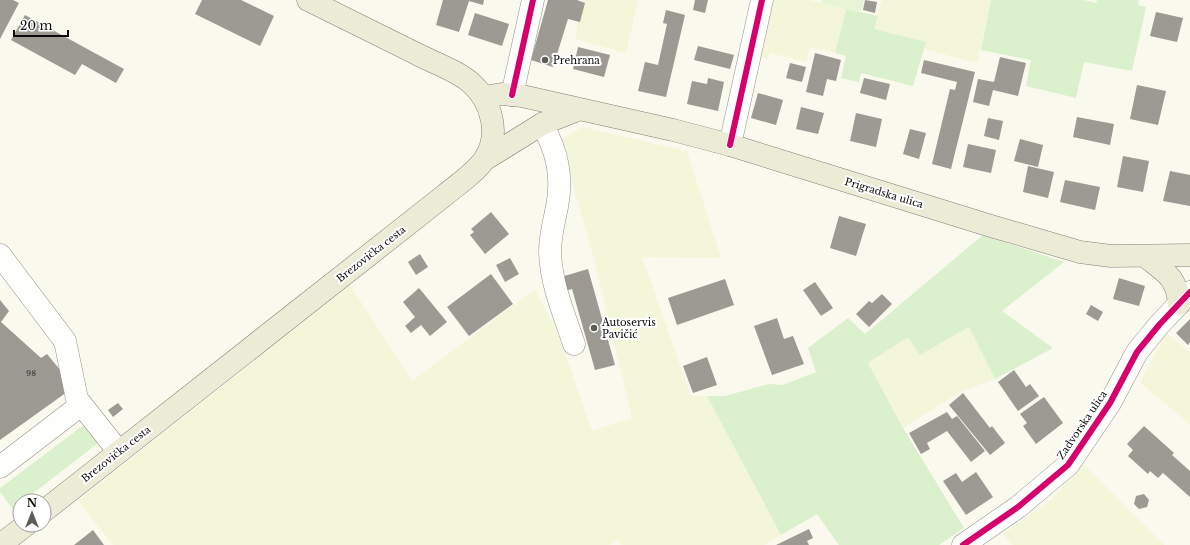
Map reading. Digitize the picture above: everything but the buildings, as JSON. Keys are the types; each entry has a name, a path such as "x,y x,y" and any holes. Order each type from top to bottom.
{"main road":[{"name":"Brezovička cesta","path":"52,505 446,195 484,160 492,140 491,113 483,97 470,83 461,76 308,0"},
{"name":"Prigradska ulica","path":"483,97 512,95 580,109 730,145 1080,252 1111,256 1146,257 1190,255"},
{"path":"484,160 542,124 580,109"},
{"path":"1146,257 1166,273 1176,284 1184,298"},
{"path":"0,545 16,533"}],"street":[{"path":"512,95 534,0"},
{"path":"730,145 762,0"},
{"path":"542,124 553,142 559,170 557,206 551,229 551,270 574,344"},
{"path":"0,255 65,341 74,387 81,404 119,452"},
{"name":"Zadvorska ulica","path":"963,545 1018,507 1068,464 1110,403 1137,352 1184,298"},
{"path":"0,467 81,404"}],"green space":[{"path":"582,0 638,0 626,53 575,39"},
{"path":"766,0 809,0 846,9 835,53 810,47 806,62 770,53 768,59 752,55"},
{"path":"822,0 864,0 860,13 821,3"},
{"path":"882,0 991,0 977,63 924,49 925,43 874,29"},
{"path":"991,0 1084,0 1096,3 1097,0 1139,0 1138,5 1146,7 1132,71 1084,62 1076,98 1026,86 1031,60 981,50"},
{"path":"846,9 878,16 874,29 926,42 913,86 861,73 859,82 841,78 846,56 835,53"},
{"path":"583,127 687,151 721,258 642,257 691,396 707,396 781,535 764,545 622,545 618,540 610,545 113,545 78,501 350,285 412,381 535,289 559,336 592,431 632,418 592,251 560,140"},
{"path":"983,235 1064,262 1002,311 1053,348 995,379 969,327 920,355 908,337 868,363 903,428 964,528 939,545 839,545 817,514 781,535 707,396 725,396 769,384 783,385 816,372 808,348 848,318 865,334"},
{"path":"969,327 995,379 960,392 903,428 868,363 908,337 920,355"},
{"path":"1166,333 1190,352 1190,425 1140,382"},
{"path":"85,424 98,440 97,444 33,493 12,493 12,508 0,492 0,488"},
{"path":"1083,464 1164,545 1013,545 1003,534 1051,500"}],"cycle path":[{"path":"512,95 533,0"},
{"path":"730,145 762,0"},
{"path":"963,545 1018,507 1068,465 1110,403 1137,352 1159,325 1190,292"}],"place":[{"name":"Prehrana","path":"545,60"},
{"name":"Autoservis Pavičić","path":"594,328"}]}
